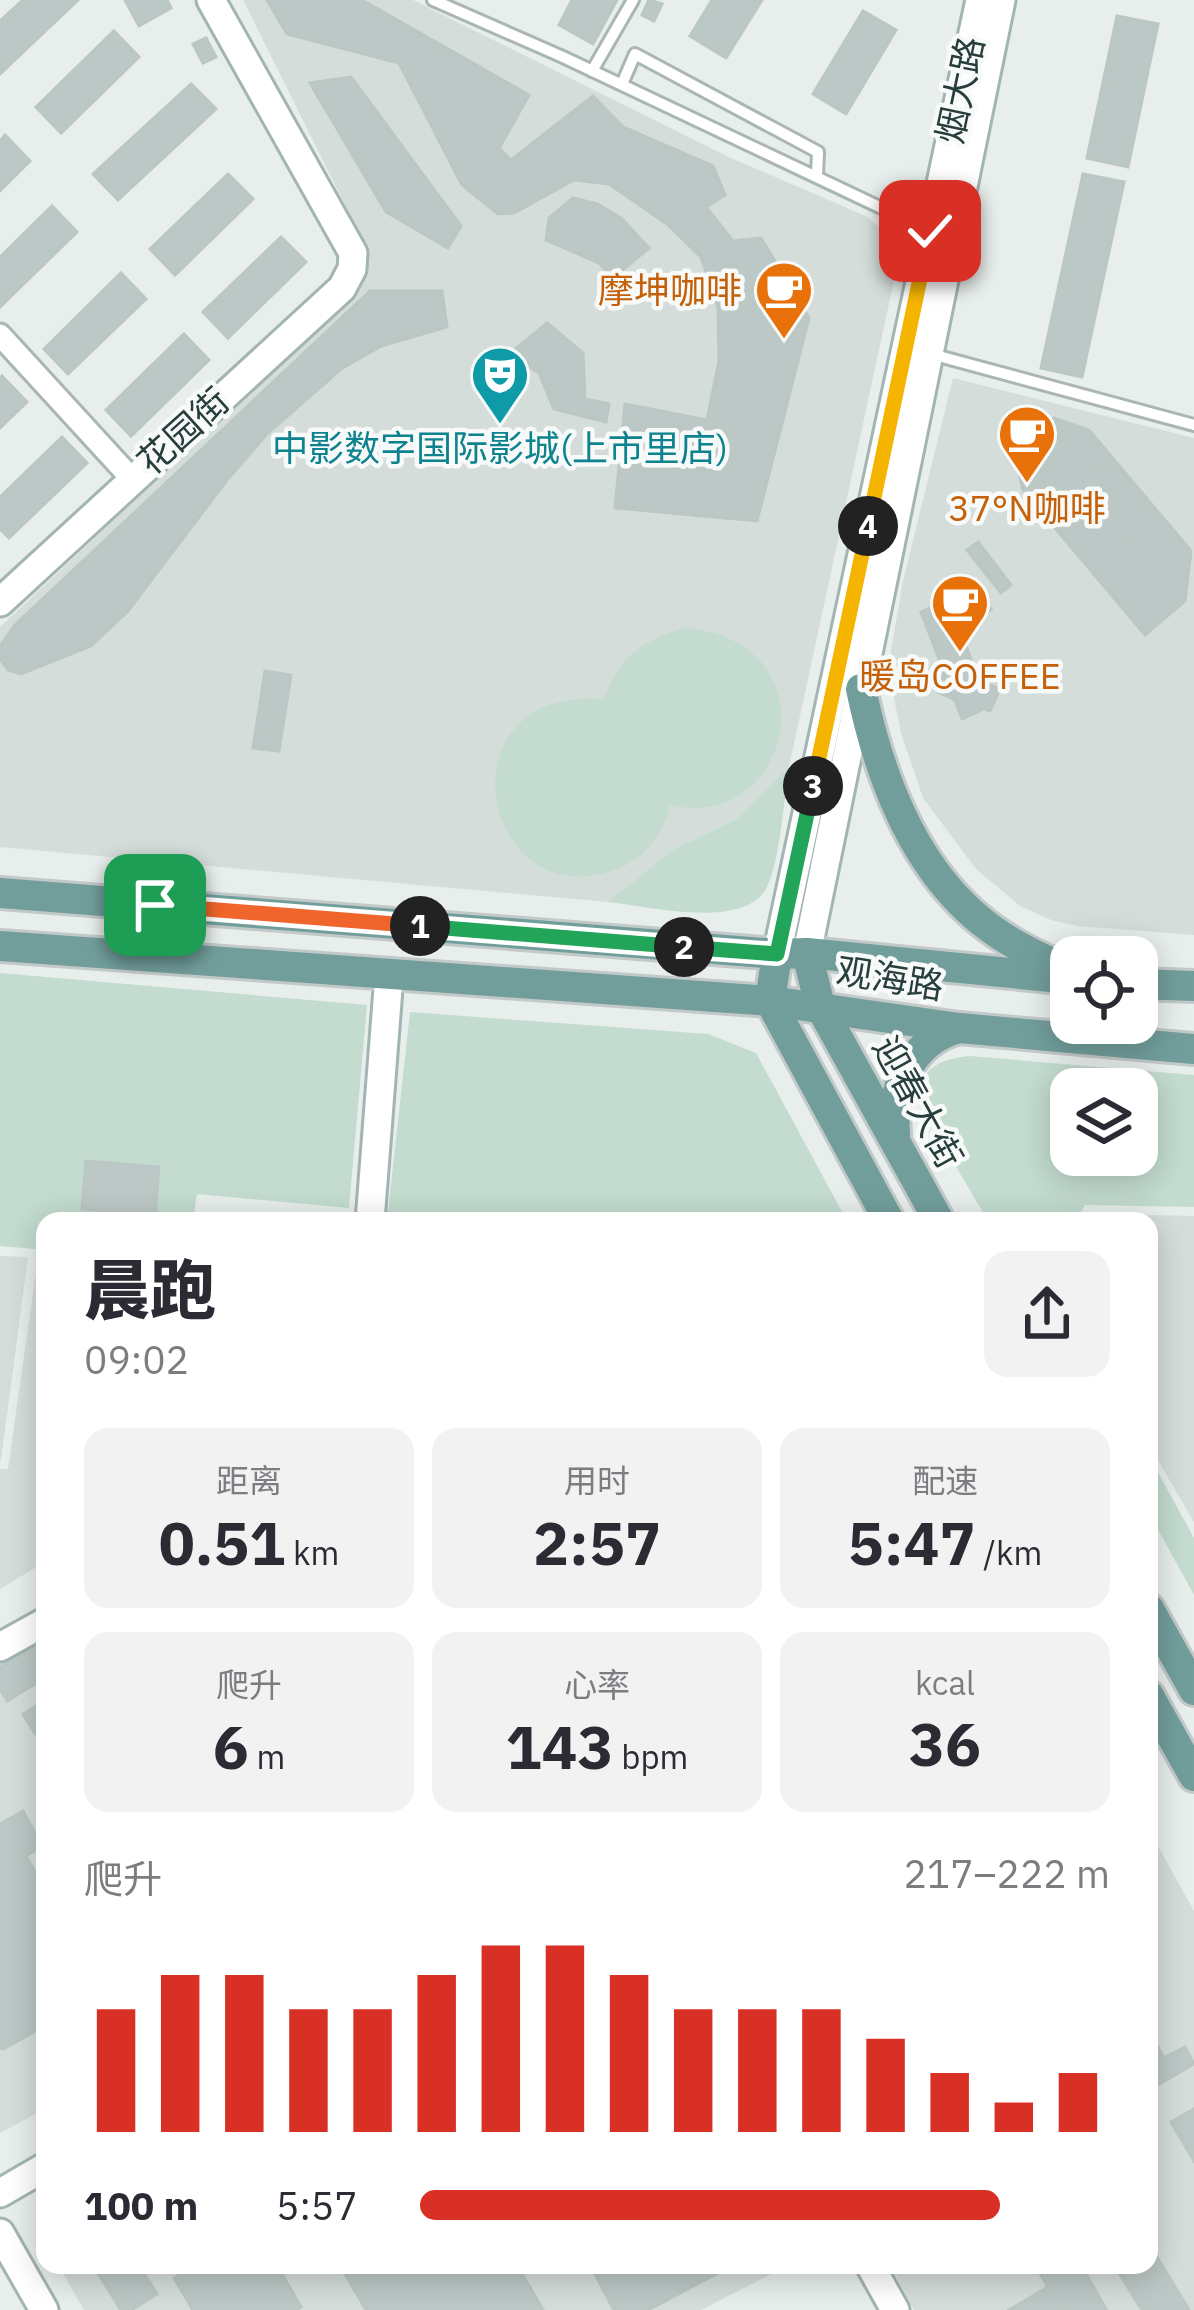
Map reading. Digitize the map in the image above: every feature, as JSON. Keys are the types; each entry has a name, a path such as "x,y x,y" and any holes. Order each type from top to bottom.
{"main road":[{"path":"861,689 872,743 894,802 926,857 987,927 1050,964"},
{"name":"观海路","path":"0,893 1050,974"},
{"name":"观海路","path":"0,946 770,1001 959,1028 1194,1049"},
{"path":"792,954 770,1001 885,1212"},
{"name":"迎春大街","path":"792,954 934,1212"},
{"path":"1158,984 1194,986"},
{"path":"896,1140 893,1112 905,1070 940,1034 959,1028"},
{"path":"1158,1625 1194,1690"},
{"path":"1158,1712 1194,1777"}],"street":[{"name":"花园街","path":"0,602 342,288 352,269 353,253 211,0"},
{"name":"烟大路","path":"792,954 930,231 980,0"},
{"name":"烟大路","path":"792,954 861,689 1001,0"},
{"path":"0,335 131,478"},
{"path":"371,1212 389,976"},
{"path":"0,1646 36,1627"},
{"path":"0,2193 36,2172"},
{"path":"0,2233 44,2310"},
{"path":"876,2274 896,2310"}],"lane":[{"path":"433,0 930,231"},
{"path":"592,70 633,0"},
{"path":"622,85 635,54 818,152 817,175"},
{"path":"929,354 1194,425"}],"shaded area":[{"path":"243,0 413,0 731,158 868,217 901,248 789,767 737,819 672,850 608,902 0,847 0,627 354,295 366,272 369,253"},
{"path":"953,378 1194,438 1194,935 1077,926 1020,906 976,869 923,798 901,733 888,668 903,581"},
{"path":"1158,1215 1194,1216 1194,1522 1158,1460"},
{"path":"0,1256 28,1257 1,1460 0,1460"},
{"path":"36,1272 36,1567 0,1589 0,1469 8,1469"},
{"path":"36,1643 36,2114 0,2133 0,1663"},
{"path":"1158,1846 1194,1911 1194,2310 914,2310 895,2274 1158,2274"},
{"path":"63,2274 771,2274 701,2310 84,2310"}],"green space":[{"path":"687,628 734,641 764,666 779,698 780,733 768,766 744,792 711,806 670,805 653,842 620,868 572,876 535,863 509,835 496,799 498,761 516,727 550,705 604,699 635,652 658,637"},
{"path":"789,767 775,862 767,887 755,900 718,912 608,902 672,850 737,819"},
{"path":"0,973 367,1005 349,1208 197,1194 194,1212 36,1212 36,1249 0,1246"},
{"path":"410,1012 708,1034 756,1053 842,1212 388,1212"},
{"path":"970,1056 1111,1068 1050,1068 1050,1176 1158,1176 1158,1072 1194,1075 1194,1207 1085,1205 1081,1212 983,1212 921,1107 922,1084 931,1069"},
{"path":"1158,1472 1194,1538 1194,1595 1158,1529"}],"building":[{"path":"23,0 78,0 0,74 0,21"},
{"path":"125,0 167,0 171,8 139,26"},
{"path":"267,0 362,0 529,95 499,148 511,160 593,96 623,127 713,166 725,195 706,207 733,241 761,238 809,318 757,521 615,508 625,404 707,420 719,361 718,307 701,257 667,224 609,184 574,180 514,213 498,214 462,185 399,63 287,34"},
{"path":"572,0 617,0 593,44 559,25"},
{"path":"649,0 662,4 654,21 642,15"},
{"path":"712,0 762,0 726,58 690,36"},
{"path":"863,11 896,30 846,114 813,94"},
{"path":"1117,16 1158,24 1128,167 1087,158"},
{"path":"114,31 139,57 61,133 36,107"},
{"path":"206,38 216,57 203,63 193,44"},
{"path":"351,77 461,226 448,248 386,212 310,83"},
{"path":"191,84 216,109 118,200 93,174"},
{"path":"5,135 30,161 0,191 0,141"},
{"path":"228,174 253,199 175,275 150,249"},
{"path":"1083,174 1124,182 1082,377 1041,368"},
{"path":"573,198 597,204 621,218 649,248 613,278 599,263 546,240 549,218"},
{"path":"52,206 77,232 0,307 0,257"},
{"path":"281,237 306,262 228,338 203,312"},
{"path":"121,273 146,299 68,374 44,349"},
{"path":"370,291 442,291 447,327 381,346 341,369 268,433 128,611 91,646 21,674 8,670 0,659 1,645 15,625"},
{"path":"547,323 583,353 585,399 609,404 606,422 554,409 539,373 509,354"},
{"path":"184,334 209,360 131,436 106,410"},
{"path":"0,378 27,402 0,428"},
{"path":"1054,418 1089,430 1191,551 1185,601 1145,635 1023,490 1014,452"},
{"path":"62,437 87,463 9,538 0,529 0,497"},
{"path":"1101,459 1149,516 1090,567 1041,510"},
{"path":"978,542 1011,585 1001,593 967,550"},
{"path":"972,591 991,609 963,637 978,679 1000,689 990,711 962,719 955,700 936,691 944,672 921,612 946,601 950,612"},
{"path":"265,671 291,675 279,751 253,748"},
{"path":"86,1161 159,1167 155,1212 82,1209"},
{"path":"36,1645 36,1683 7,1701 0,1689 0,1667"},
{"path":"36,1706 36,1735 23,1714"},
{"path":"23,1811 36,1835 36,1850 26,1856 36,1874 36,2031 3,2049 0,2048 0,1824"},
{"path":"1158,2047 1164,2058 1185,2047 1194,2064 1158,2085"},
{"path":"1194,2109 1194,2161 1171,2122"},
{"path":"1158,2259 1189,2310 1142,2310 1120,2274 1158,2274"},
{"path":"99,2274 145,2274 157,2294 131,2310 121,2310"},
{"path":"181,2274 282,2274 301,2307 193,2310 174,2278"},
{"path":"345,2274 522,2274 543,2310 366,2310"},
{"path":"595,2274 716,2274 648,2310 614,2310"},
{"path":"1040,2274 1086,2274 1106,2309 1009,2310 1048,2287"}],"place":[{"name":"摩坤咖啡","path":"784,341"},
{"name":"中影数字国际影城(上市里店)","path":"500,426"},
{"name":"37°N咖啡","path":"1027,485"},
{"name":"暖岛COFFEE","path":"960,654"}],"route":[{"path":"155,905 777,954 930,231"}]}
